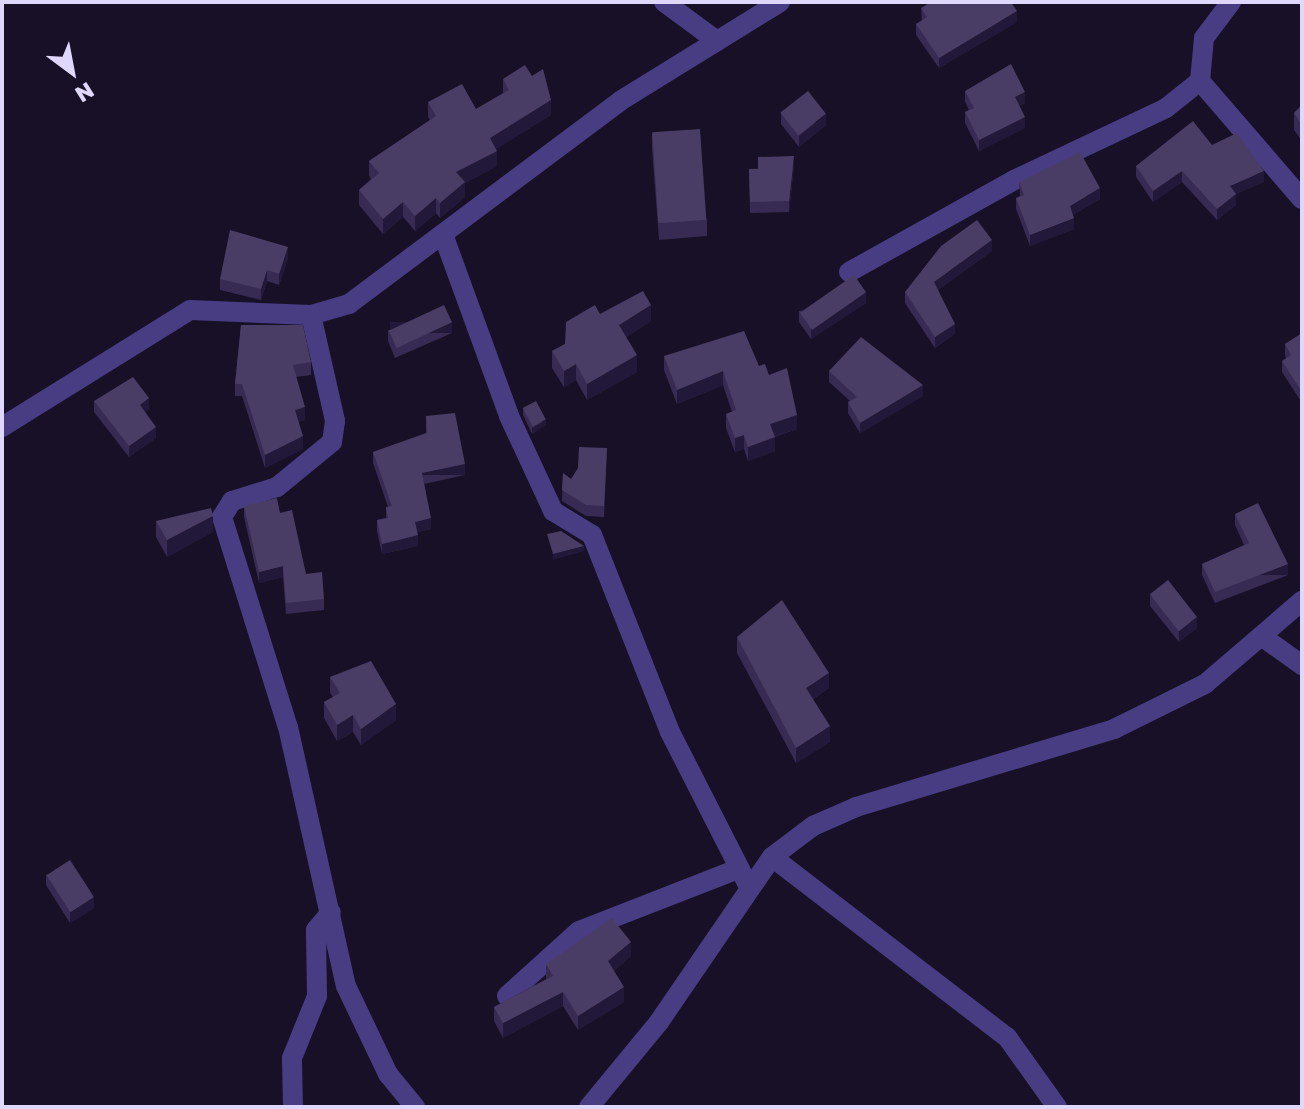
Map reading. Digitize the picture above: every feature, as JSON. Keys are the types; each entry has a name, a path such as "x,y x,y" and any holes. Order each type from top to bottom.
{"street":[{"path":"664,2 717,41"},
{"path":"2,427 190,310 311,315 349,304 444,237 620,101 780,2"},
{"path":"1231,2 1204,38 1200,81 1302,199"},
{"path":"849,272 1014,180 1166,108 1200,81"},
{"path":"444,237 521,443 553,511 592,535 670,732 750,889"},
{"path":"311,315 335,421 332,442 277,487 232,501 222,517 288,727 331,912 362,1024 415,1107"},
{"path":"589,1107 659,1022 772,857 856,807 1114,729 1205,684 1264,638 1302,601"},
{"path":"1264,638 1302,665"},
{"path":"772,857 1007,1037 1057,1107"},
{"path":"507,996 579,931 738,869"},
{"path":"293,1107 292,1058 317,996 316,930 331,912"}],"building":[{"path":"931,2 1011,2 1017,11 939,58 916,24 927,17 921,8"},
{"path":"1011,64 1025,92 1015,97 1025,117 979,140 965,112 974,108 965,91"},
{"path":"525,65 532,76 543,69 551,100 490,138 497,151 456,172 465,182 440,203 436,198 415,216 403,202 383,219 359,190 379,173 369,161 436,116 428,102 462,84 476,109 509,90 503,79"},
{"path":"808,91 826,114 798,135 780,113"},
{"path":"1302,105 1302,125 1294,113"},
{"path":"1193,121 1212,145 1237,133 1264,171 1230,186 1236,194 1217,209 1182,171 1153,191 1136,166"},
{"path":"700,129 706,220 658,223 652,132"},
{"path":"1080,152 1100,188 1070,206 1074,218 1030,235 1016,198 1024,195 1019,182"},
{"path":"794,156 789,201 750,202 749,169 758,169 758,157"},
{"path":"977,220 992,240 934,282 955,324 935,337 905,292 941,246"},
{"path":"230,230 288,247 279,274 267,270 261,289 220,279"},
{"path":"854,275 866,292 812,330 800,313"},
{"path":"643,291 651,305 619,325 637,355 587,384 576,364 564,371 552,351 565,344 566,322 595,305 600,314"},
{"path":"444,305 452,322 397,348 389,331"},
{"path":"241,325 303,325 311,362 293,365 305,407 295,410 303,436 265,455 242,384 235,384"},
{"path":"744,331 759,366 765,364 769,375 787,368 797,415 770,424 775,437 748,447 744,435 735,438 726,414 736,410 723,371 677,390 664,356"},
{"path":"1302,333 1302,392 1282,361 1291,355 1285,344"},
{"path":"861,337 923,385 860,423 848,402 857,397 829,371"},
{"path":"133,377 149,398 140,405 156,427 129,446 94,401"},
{"path":"536,401 546,420 533,427 523,408"},
{"path":"455,413 465,464 422,473 431,518 415,522 418,535 382,544 377,520 388,518 386,507 392,506 373,452 427,433 426,416"},
{"path":"579,447 607,448 604,506 586,505 562,490 563,473 571,479 578,468"},
{"path":"277,498 280,513 292,510 306,574 322,572 324,599 286,603 283,566 259,572 244,506"},
{"path":"1258,503 1288,564 1215,592 1202,564 1249,543 1235,514"},
{"path":"211,508 213,516 167,540 156,521"},
{"path":"561,531 584,546 553,554 547,534"},
{"path":"1168,580 1197,617 1179,631 1150,594"},
{"path":"782,600 829,673 806,688 830,726 796,748 737,637"},
{"path":"371,661 396,704 361,729 353,715 337,725 324,702 340,693 330,677"},
{"path":"70,860 94,897 70,912 47,875"},
{"path":"612,918 631,942 608,961 624,987 578,1016 563,992 503,1023 494,1007 553,976 546,964"}]}
